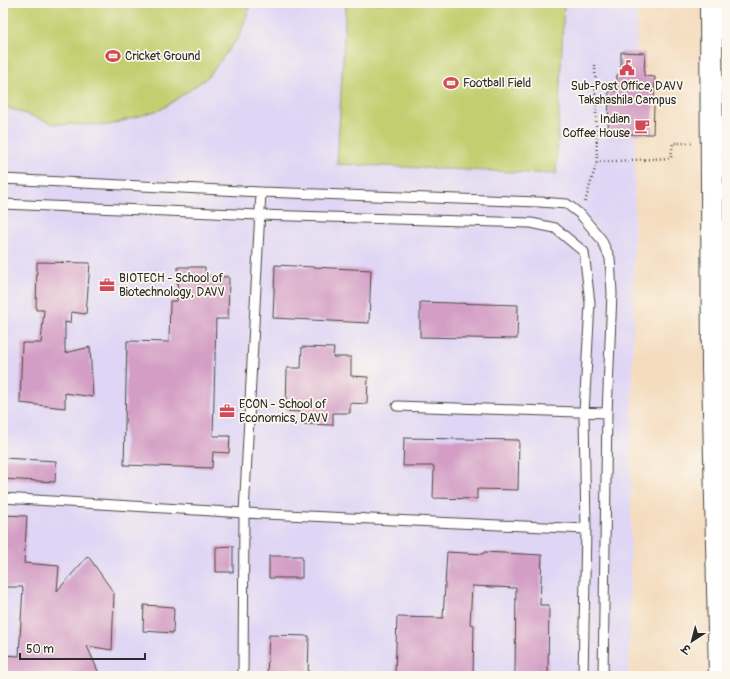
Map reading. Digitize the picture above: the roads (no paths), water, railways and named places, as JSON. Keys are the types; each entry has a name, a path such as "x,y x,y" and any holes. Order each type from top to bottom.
{"main road":[{"path":"711,3 719,141 713,368 720,676"}],"lane":[{"path":"3,179 261,192 540,202 567,204 581,215 602,239 610,258 612,294 607,413 603,676"},
{"path":"244,676 244,513 261,192"},
{"path":"3,204 259,215 531,223 555,228 584,252 590,302 584,413 586,529 583,676"},
{"path":"397,406 607,413"},
{"path":"3,498 244,513 586,529"}],"place":[{"name":"Cricket Ground","path":"113,56"},
{"name":"Sub-Post Office, DAVV Takshashila Campus","path":"627,68"},
{"name":"Football Field","path":"451,83"},
{"name":"Indian Coffee House","path":"642,126"},
{"name":"BIOTECH - School of Biotechnology, DAVV","path":"107,285"},
{"name":"ECON - School of Economics, DAVV","path":"227,411"}]}
